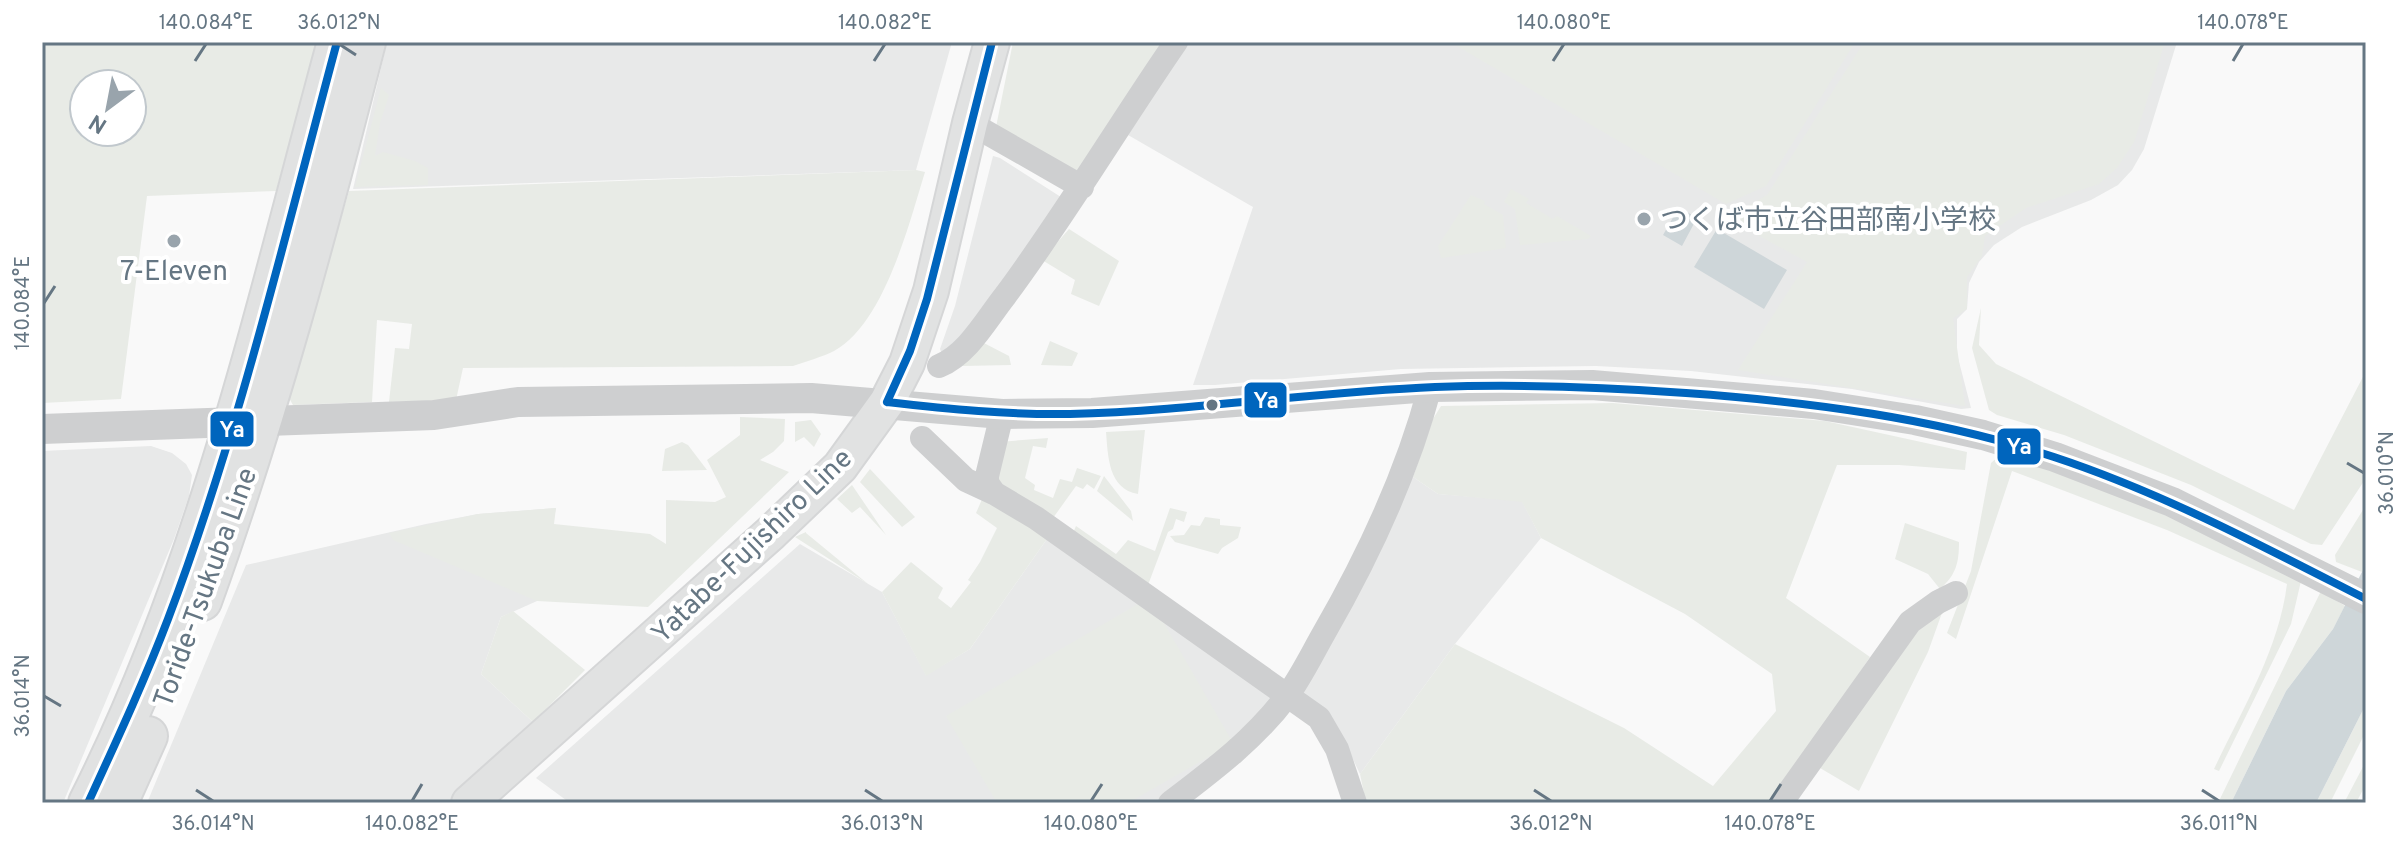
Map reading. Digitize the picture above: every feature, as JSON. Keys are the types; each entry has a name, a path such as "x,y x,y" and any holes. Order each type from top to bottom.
{"main road":[{"name":"Toride-Tsukuba Line","path":"118,803 187,640 238,500 248,421 337,42"},
{"name":"Toride-Tsukuba Line","path":"88,803 108,764 302,286 366,42"},
{"name":"Yatabe-Fujishiro Line","path":"469,803 771,533 840,467 887,402 907,363 931,291 992,42"}],"street":[{"path":"939,366 953,360 967,345 1033,258 1176,42"},
{"path":"970,123 1082,187"},
{"path":"42,429 434,415 518,402 811,398 1002,414 1092,413 1430,387 1592,385 1814,404 1915,420 1983,435 2117,479 2172,502 2366,599"},
{"path":"1170,803 1252,736 1288,695 1367,553 1417,434 1430,387"},
{"path":"994,493 987,476 1002,414"},
{"path":"922,438 966,480 1036,518 1319,718 1337,749 1355,803"},
{"path":"1781,803 1910,622 1956,593"}],"shaded area":[{"path":"42,42 317,42 276,191 147,196 121,399 42,403"},
{"path":"387,42 952,42 916,170 353,189"},
{"path":"1013,42 1166,42 1081,173 996,127"},
{"name":"つくば市立谷田部南小学校","path":"1187,42 2177,42 2144,149 2132,170 2118,185 2091,200 2022,227 1994,245 1979,262 1969,283 1967,309 1957,319 1957,354 1971,408 1961,409 1852,389 1691,371 1596,366 1401,369 1193,385 1253,207 1128,135"},
{"path":"1450,42 1855,42 1766,186 1726,204"},
{"path":"1864,42 2165,42 2134,142 2117,168 2099,184 2026,208 1985,236 1982,256 1967,277 1967,309 1953,318 1965,406 1738,370 1807,262 1716,212 1740,211 1767,195"},
{"path":"381,88 389,95 380,123 375,156 383,152 428,168 428,185 355,187"},
{"path":"993,156 1064,199 949,354 942,354 940,349 955,306"},
{"path":"925,172 902,244 881,296 852,338 819,357 793,366 463,368 456,400 389,402 395,348 409,349 412,324 377,320 372,402 293,405 289,398 349,191"},
{"path":"1511,189 1529,199 1526,203 1553,219 1557,216 1591,236 1588,239 1520,245 1515,209 1504,202"},
{"path":"1471,195 1503,215 1506,248 1441,258 1438,246"},
{"path":"1679,207 1697,218 1682,246 1663,235"},
{"path":"1069,229 1119,261 1099,306 1071,294 1075,280 1042,260"},
{"path":"1717,229 1787,270 1764,309 1694,267"},
{"path":"1981,308 1979,345 1996,364 2294,510 2366,371 2366,478 2322,545 2311,544 2191,485 2064,435 1997,415 1989,410 1972,348"},
{"path":"980,341 1009,356 1011,365 962,366"},
{"path":"1050,341 1078,353 1072,366 1041,365"},
{"path":"1613,403 1825,421 1967,452 1965,470 1899,465 1837,465 1786,598 1870,657 1770,803 1366,803 1360,774 1455,644 1624,728 1713,786 1776,711 1772,674 1685,614 1541,538 1522,502 1438,494 1413,477 1433,419 1441,406"},
{"path":"740,417 785,419 784,441 760,460 789,472 648,607 537,601 393,540 389,533 478,514 556,508 554,524 650,534 666,544 666,500 715,502 726,497 707,460 740,435"},
{"path":"811,420 821,434 814,447 804,437 795,442 795,422"},
{"path":"1145,430 1138,494 1128,491 1115,479 1109,461 1106,432"},
{"path":"1048,438 1046,448 1033,446 1025,478 1035,485 1034,490 1053,498 1060,479 1072,482 1077,468 1101,476 1094,489 1087,484 1083,489 1076,486 1053,518 992,483 999,442"},
{"path":"682,442 688,445 707,470 662,471 665,449"},
{"path":"151,446 172,453 186,464 192,475 189,496 174,539 63,803 42,803 42,451"},
{"path":"1999,456 2122,494 2301,581 2291,624 2219,771 2214,769 2268,656 2287,584 2167,530 2012,471 1956,639 1947,633 1971,571 1991,463"},
{"path":"870,469 915,517 902,527 860,482"},
{"path":"1104,476 1131,511 1133,521 1097,491"},
{"path":"1413,477 1438,494 1522,501 1541,538 1455,644 1360,774 1342,736 1303,692"},
{"path":"852,485 886,535 860,507 852,513 837,499"},
{"path":"983,497 1049,536 970,649 926,676 882,592 911,562 943,588 938,598 951,608 971,582 968,580 997,528 976,513"},
{"path":"2366,505 2366,564 2362,572 2336,562 2335,555"},
{"path":"556,508 537,601 501,617 481,674 533,722 448,803 147,803 246,565 478,514"},
{"path":"1170,508 1187,512 1184,522 1176,519 1173,529 1168,532 1148,585 1073,533 1076,526 1116,554 1128,540 1155,551"},
{"path":"1205,517 1220,519 1220,525 1241,527 1238,538 1218,554 1175,542 1170,536 1184,535 1191,525 1200,526"},
{"path":"1905,523 1959,542 1956,568 1940,589 1928,574 1895,559"},
{"path":"806,533 868,584 795,537"},
{"path":"1049,536 1278,696 1160,803 570,803 536,778 800,544 882,592 926,675 970,649"},
{"path":"2366,564 2366,704 2316,803 2231,803 2286,691 2333,629"},
{"path":"2321,591 2345,606 2333,629 2286,691 2231,803 2218,803"},
{"path":"1138,604 1164,623 1233,743 1128,803 997,803 946,716"},
{"path":"1943,610 1928,652 1859,791 1820,768 1913,634"},
{"path":"513,611 585,670 533,722 481,674 501,617"},
{"path":"2366,704 2366,731 2330,803 2316,803"},
{"path":"2366,761 2366,784 2356,803 2344,803"}],"transit line":[{"name":"Ya","path":"88,803 130,712 194,548 260,333 337,42"},
{"name":"Ya","path":"887,402 910,351 927,299 992,42"},
{"name":"Ya","path":"887,402 978,411 1070,414 1389,389 1498,386 1655,391 1826,407 1964,432 2095,471 2213,522 2366,599"}],"place":[{"name":"つくば市立谷田部南小学校","path":"1644,219"},
{"name":"7-Eleven","path":"174,241"}]}
